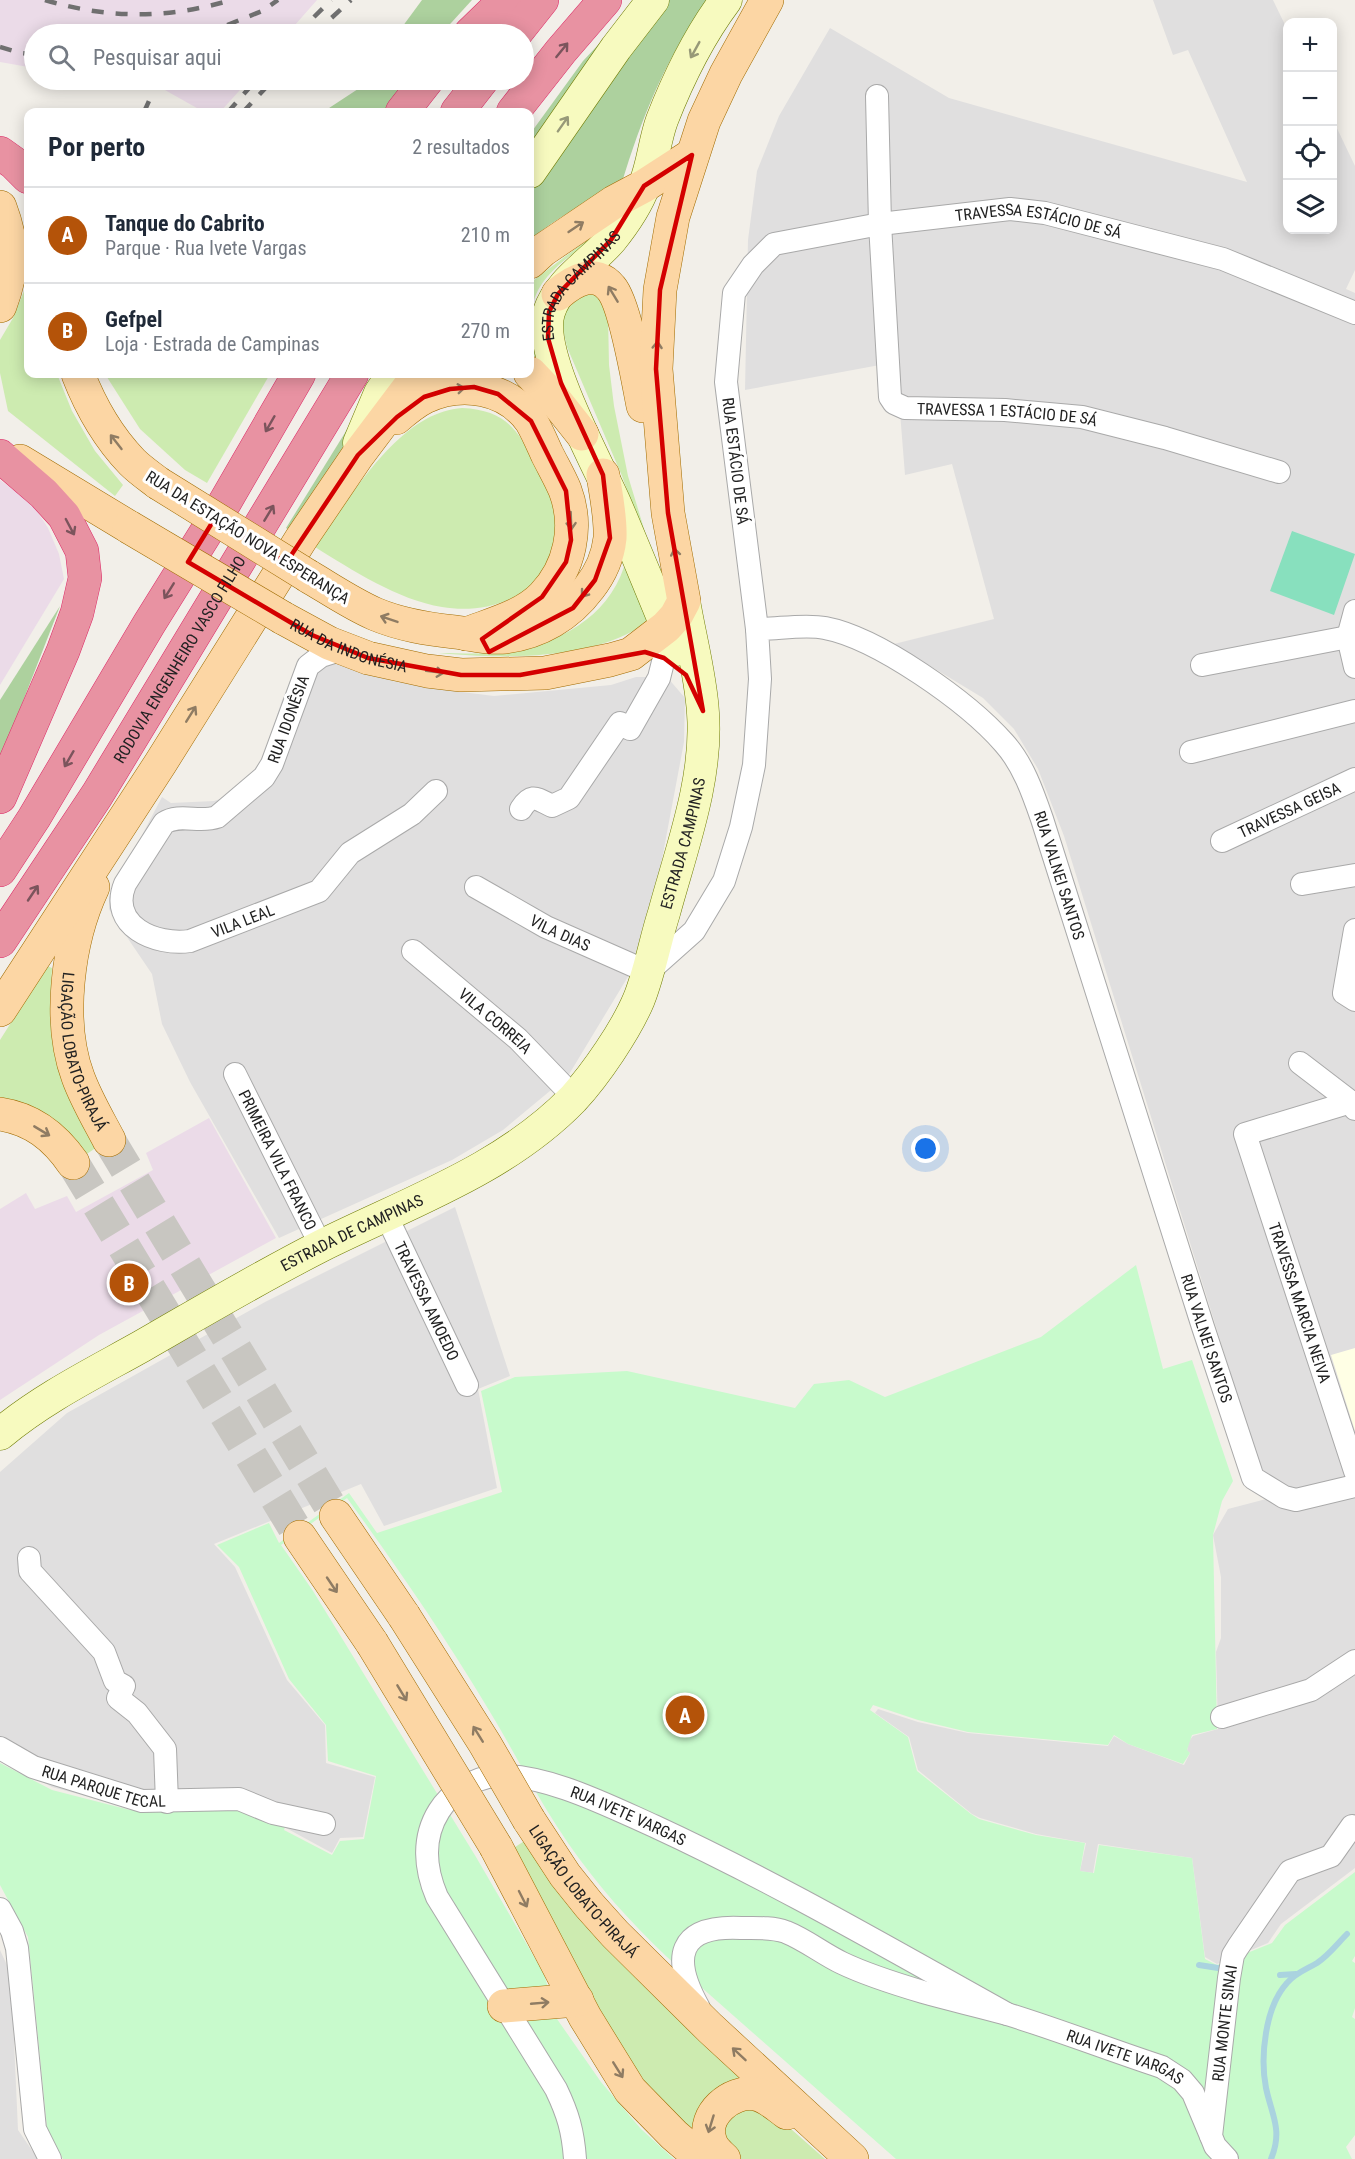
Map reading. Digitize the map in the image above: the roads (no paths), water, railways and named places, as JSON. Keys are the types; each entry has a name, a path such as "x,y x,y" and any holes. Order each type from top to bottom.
{"highway":[{"path":"480,24 505,0"},
{"path":"523,24 542,0"},
{"path":"534,85 605,0"},
{"path":"405,108 419,90"},
{"path":"460,108 474,90"},
{"path":"516,108 530,90"},
{"path":"0,153 24,173"},
{"path":"0,870 34,818 149,624 225,502 297,378"},
{"name":"RODOVIA ENGENHEIRO VASCO FILHO","path":"0,941 97,795 350,378"},
{"path":"0,456 44,494 64,516 82,551 85,578 77,613 63,651 0,797"}],"main road":[{"path":"534,166 616,48 653,0"},
{"name":"ESTRADA CAMPINAS","path":"648,972 688,829 701,759 703,711 675,640 561,383 547,324 549,312 558,294 610,240 625,220 644,186 662,121 686,65 726,0"},
{"name":"ESTRADA CAMPINAS","path":"703,711 675,640 668,513 656,369 660,290 673,218 704,121 726,74 767,0"},
{"path":"534,258 614,201 644,186 692,155"},
{"path":"0,193 24,237"},
{"path":"0,207 11,245 11,268 0,306"},
{"path":"558,294 586,277 597,278 611,287 621,308 668,513"},
{"path":"534,377 551,394 582,434"},
{"name":"RUA DA ESTAÇÃO NOVA ESPERANÇA","path":"80,378 95,411 115,441 132,462 158,483 308,576 375,614 420,628 485,637 505,637 540,627 573,608 595,580 606,559 610,538 603,475"},
{"path":"0,1010 160,764 289,558 410,378"},
{"path":"352,465 398,417 424,397 450,389 474,387 498,394 514,403 531,421 566,491 572,515 571,540 566,562 556,580 542,597 504,620 466,634"},
{"name":"RUA DA INDONÉSIA","path":"0,450 312,635 332,652 397,666 461,675 544,673 631,654 675,640"},
{"name":"LIGAÇÃO LOBATO-PIRAJÁ","path":"109,1140 77,1076 66,1014 69,978 88,899 160,764"},
{"name":"ESTRADA DE CAMPINAS","path":"0,1434 37,1406 321,1246 387,1217 502,1156 540,1130 574,1098 601,1063 638,1002 648,972"},
{"path":"0,1114 25,1121 44,1131 60,1144 74,1163"},
{"name":"LIGAÇÃO LOBATO-PIRAJÁ","path":"336,1515 404,1616 565,1875 589,1905 640,1960 847,2155"},
{"path":"300,1537 372,1643 496,1847 577,2000 630,2090 674,2135 702,2159"},
{"path":"504,2006 577,2000"},
{"path":"724,2159 714,2150 710,2142 708,2134 710,2122 723,2104 732,2097 743,2094 755,2094 768,2098 847,2155"}],"street":[{"name":"TRAVESSA 1 ESTÁCIO DE SÁ","path":"877,96 880,224 890,397 905,408 1005,410 1082,417 1165,438 1279,472"},
{"name":"TRAVESSA ESTÁCIO DE SÁ","path":"734,293 753,265 774,244 880,224 1010,209 1045,213 1223,259 1355,313"},
{"name":"RUA ESTÁCIO DE SÁ","path":"734,293 726,381 757,629"},
{"path":"1355,611 1348,637 1355,667"},
{"name":"RUA VALNEI SANTOS","path":"757,629 823,628 848,634 872,644 970,710 1005,744 1028,780 1042,819 1253,1478 1284,1497 1296,1500 1355,1486"},
{"path":"648,972 694,931 724,880 741,827 754,765 759,679 757,629"},
{"path":"1202,665 1348,637"},
{"path":"521,808 526,800 535,797 552,807 569,798 620,723 630,729 659,678 675,640"},
{"name":"RUA IDONÊSIA","path":"164,823 171,819 217,817 264,777 272,764 307,668 332,652"},
{"path":"1191,752 1355,711"},
{"name":"TRAVESSA GEISA","path":"1222,841 1355,779"},
{"name":"VILA LEAL","path":"164,823 125,884 121,894 122,905 126,917 143,934 157,940 177,943 190,941 320,891 350,853 412,814 435,791"},
{"path":"1302,884 1355,875"},
{"name":"VILA DIAS","path":"476,887 546,927 648,972"},
{"path":"663,915 694,931"},
{"path":"1349,996 1355,930"},
{"name":"VILA CORREIA","path":"413,951 518,1039 574,1098"},
{"path":"1300,1063 1353,1105"},
{"name":"PRIMEIRA VILA FRANCO","path":"235,1074 321,1246"},
{"name":"TRAVESSA MARCIA NEIVA","path":"1353,1105 1245,1134 1355,1471"},
{"name":"TRAVESSA AMOEDO","path":"387,1217 467,1385"},
{"name":"RUA PARQUE TECAL","path":"0,1748 36,1768 142,1801 167,1802 165,1749 136,1713 118,1698 124,1686 115,1681 104,1652 30,1571 29,1557"},
{"path":"1222,1717 1311,1690 1355,1661"},
{"name":"RUA IVETE VARGAS","path":"575,2159 568,2115 556,2089 437,1898 431,1882 427,1865 432,1822 442,1806 472,1782 495,1776 552,1784 658,1828 826,1913 1006,2014"},
{"path":"167,1802 239,1799 273,1813 324,1824"},
{"name":"RUA MONTE SINAI","path":"1211,2136 1228,1978 1233,1955 1290,1871 1331,1856 1352,1826"},
{"path":"0,1909 12,1931 17,1948 35,2129 50,2159"},
{"name":"RUA IVETE VARGAS","path":"710,2028 687,1988 684,1976 682,1953 691,1940 723,1927 772,1929 786,1932 863,1972 923,1992 1006,2014 1162,2067 1182,2080 1193,2093 1211,2136"},
{"path":"1211,2136 1215,2146 1227,2159"}],"waterway":[{"path":"1271,2159 1276,2131 1264,2076 1264,2047 1269,2019 1280,1993 1290,1980 1321,1960 1347,1934"},
{"path":"1199,1965 1218,1968"},
{"path":"1280,1975 1296,1974"}],"tunnel":[{"path":"109,1140 336,1516"},
{"path":"73,1163 300,1537"}],"railway":[{"path":"45,0 92,11 138,14 184,11 231,0"},
{"path":"230,24 262,11 278,0"},
{"path":"307,24 331,0"},
{"path":"325,24 351,0"},
{"path":"0,47 24,53"},
{"path":"232,108 247,90"},
{"path":"247,108 264,90"},
{"path":"146,108 153,92"}],"place":[{"name":"Gefpel","path":"129,1283"},
{"name":"Tanque do Cabrito","path":"685,1715"}]}
